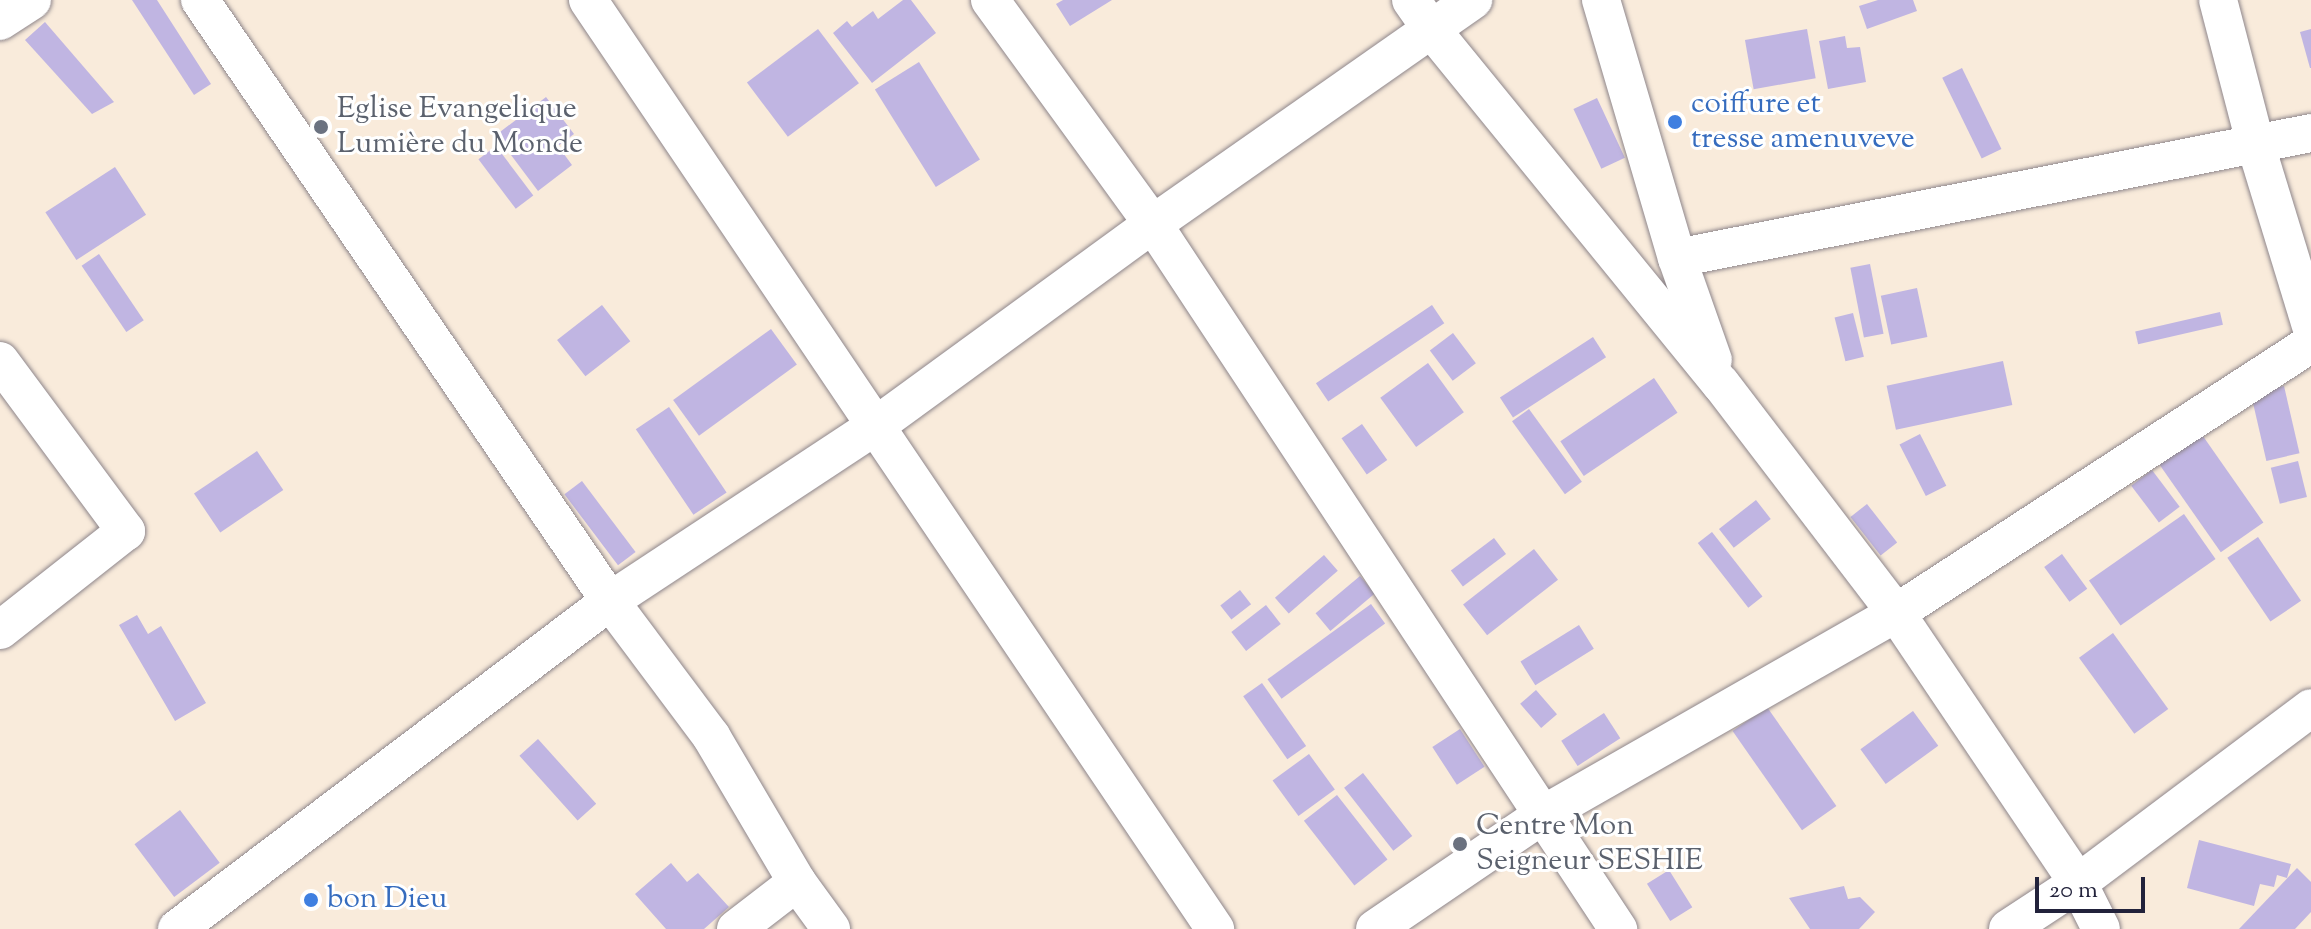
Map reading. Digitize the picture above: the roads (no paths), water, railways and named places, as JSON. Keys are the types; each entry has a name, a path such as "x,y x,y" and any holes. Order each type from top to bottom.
{"street":[{"path":"0,21 32,0"},
{"path":"200,0 610,601 711,736 797,882 831,929"},
{"path":"588,0 1215,929"},
{"path":"990,0 1153,224 1618,929"},
{"path":"177,929 610,601 877,425 1153,224 1421,15 1473,0"},
{"path":"1601,0 1677,258 1721,384"},
{"path":"2218,0 2256,146 2311,326"},
{"path":"1421,15 1721,384 1896,613 2078,883 2101,929"},
{"path":"1677,258 2311,133"},
{"path":"1375,929 1544,814 1896,613 2311,344"},
{"path":"0,361 126,531 0,630"},
{"path":"2008,929 2078,883 2311,708"},
{"path":"736,929 797,882"}],"place":[{"name":"coiffure et tresse amenuveve","path":"1675,122"},
{"name":"Eglise Evangelique Lumière du Monde","path":"321,127"},
{"name":"Centre Mon Seigneur SESHIE","path":"1460,844"},
{"name":"bon Dieu","path":"311,900"}]}
